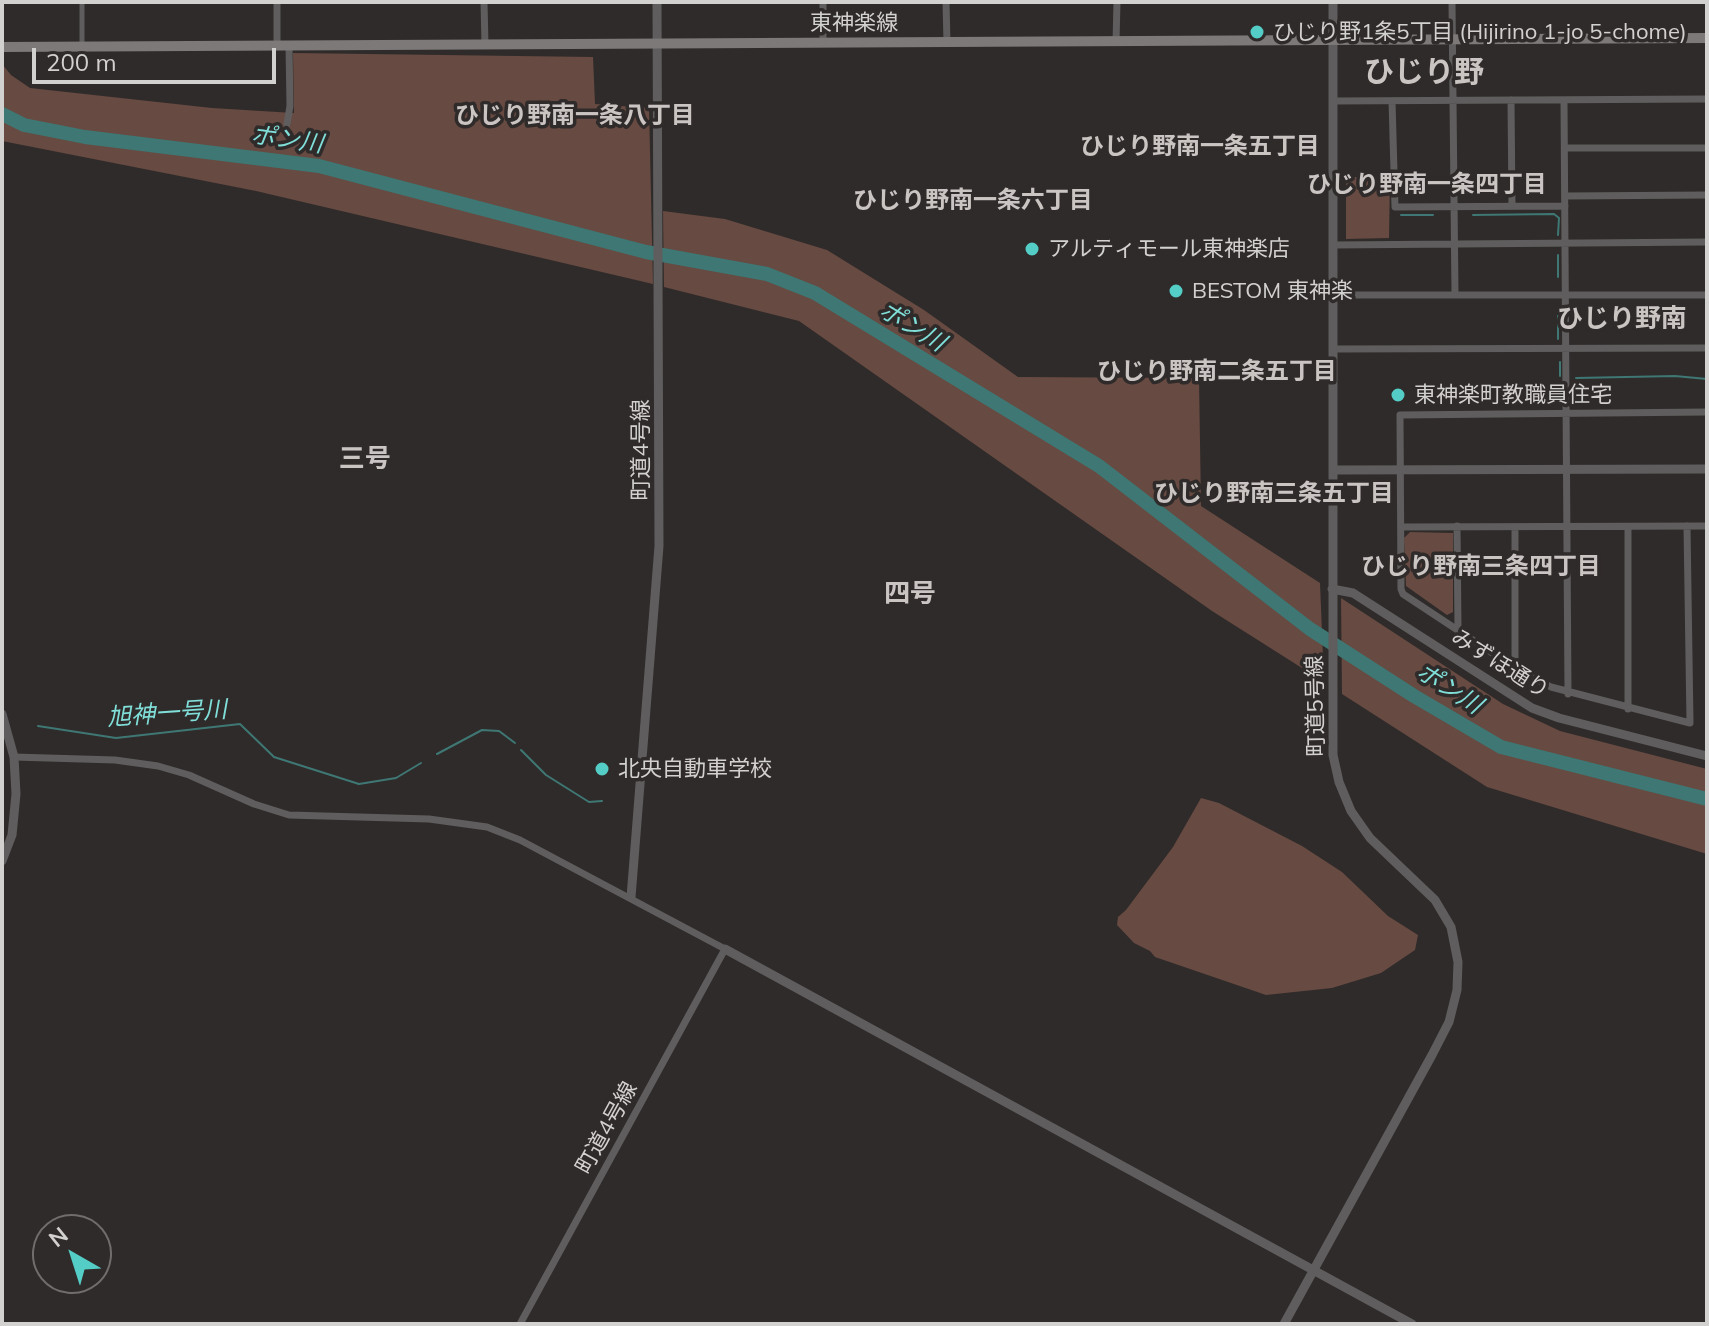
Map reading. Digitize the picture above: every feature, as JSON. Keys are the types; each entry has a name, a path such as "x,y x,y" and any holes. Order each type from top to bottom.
{"main road":[{"name":"東神楽線","path":"2,47 1707,38"}],"street":[{"path":"82,2 82,47"},
{"path":"277,2 277,46"},
{"path":"484,2 485,45"},
{"name":"町道4号線","path":"631,897 659,546 657,2"},
{"path":"823,2 823,43"},
{"path":"946,2 947,43"},
{"path":"1116,42 1117,2"},
{"name":"町道5号線","path":"1284,1324 1432,1055 1449,1022 1457,990 1458,962 1451,927 1435,900 1370,838 1351,811 1339,782 1333,755 1333,2"},
{"path":"1452,2 1455,295"},
{"path":"287,124 290,106 289,46"},
{"path":"1333,101 1707,99"},
{"path":"1511,100 1512,206"},
{"path":"1392,101 1395,207 1565,206"},
{"path":"1564,101 1568,694"},
{"path":"1565,148 1707,148"},
{"path":"1565,196 1707,195"},
{"path":"1333,245 1707,242"},
{"path":"1334,295 1707,295"},
{"path":"1334,349 1707,348"},
{"path":"1687,526 1690,723 1568,694 1515,668 1403,594 1400,415 1707,412"},
{"path":"1334,470 1707,469"},
{"path":"1457,526 1458,629"},
{"path":"1401,527 1707,526"},
{"path":"1628,527 1628,709"},
{"path":"1515,528 1515,668"},
{"name":"みずほ通り","path":"1332,589 1353,593 1532,708 1559,718 1707,756"},
{"path":"2,714 14,757 16,794 12,835 2,861"},
{"path":"14,757 115,760 158,766 189,775 254,804 289,815 429,819 487,827 520,840 631,897 1412,1324"},
{"name":"町道4号線","path":"520,1324 725,949"}],"shaded area":[{"path":"293,53 593,57 595,104 649,108 653,284 256,191 2,141 2,64 11,75 30,88 212,108 294,113"},
{"path":"1346,177 1390,177 1389,238 1346,239"},
{"path":"663,211 725,219 827,250 924,310 1018,377 1199,378 1201,506 1320,583 1324,682 1212,611 799,321 664,287"},
{"path":"1410,532 1453,533 1453,612 1447,615 1406,586 1404,538"},
{"path":"1341,598 1503,704 1560,731 1707,769 1707,854 1487,787 1342,694"},
{"path":"1201,798 1219,803 1302,846 1342,872 1388,916 1418,935 1415,950 1381,973 1332,988 1266,995 1155,957 1134,943 1117,925 1118,917 1173,847"}],"waterway":[{"name":"ポン川","path":"2,114 24,125 85,137 319,166 646,252 767,274 815,293 1099,466 1310,629 1501,747 1707,799"},
{"path":"1473,215 1554,214 1559,218 1558,235"},
{"path":"1401,215 1433,215"},
{"path":"1558,255 1558,277"},
{"path":"1558,313 1558,339"},
{"path":"1560,362 1560,376"},
{"path":"1576,378 1675,376 1707,379"},
{"name":"旭神一号川","path":"38,726 116,738 240,724 274,757 359,784 396,778 421,763"},
{"name":"旭神一号川","path":"437,754 482,730 499,731 515,743"},
{"name":"旭神一号川","path":"521,750 546,775 589,802 602,801"}],"place":[{"name":"ひじり野1条5丁目 (Hijirino 1-jo 5-chome)","path":"1257,32"},
{"name":"アルティモール東神楽店","path":"1032,249"},
{"name":"BESTOM 東神楽","path":"1176,291"},
{"name":"東神楽町教職員住宅","path":"1398,395"},
{"name":"北央自動車学校","path":"602,769"}],"district":[{"name":"ひじり野","path":"1424,73"},
{"name":"ひじり野南一条八丁目","path":"575,116"},
{"name":"ひじり野南一条五丁目","path":"1200,147"},
{"name":"ひじり野南一条四丁目","path":"1427,185"},
{"name":"ひじり野南一条六丁目","path":"973,201"},
{"name":"ひじり野南","path":"1622,319"},
{"name":"ひじり野南二条五丁目","path":"1217,372"},
{"name":"三号","path":"365,459"},
{"name":"ひじり野南三条五丁目","path":"1274,494"},
{"name":"ひじり野南三条四丁目","path":"1481,567"},
{"name":"四号","path":"910,594"}]}
